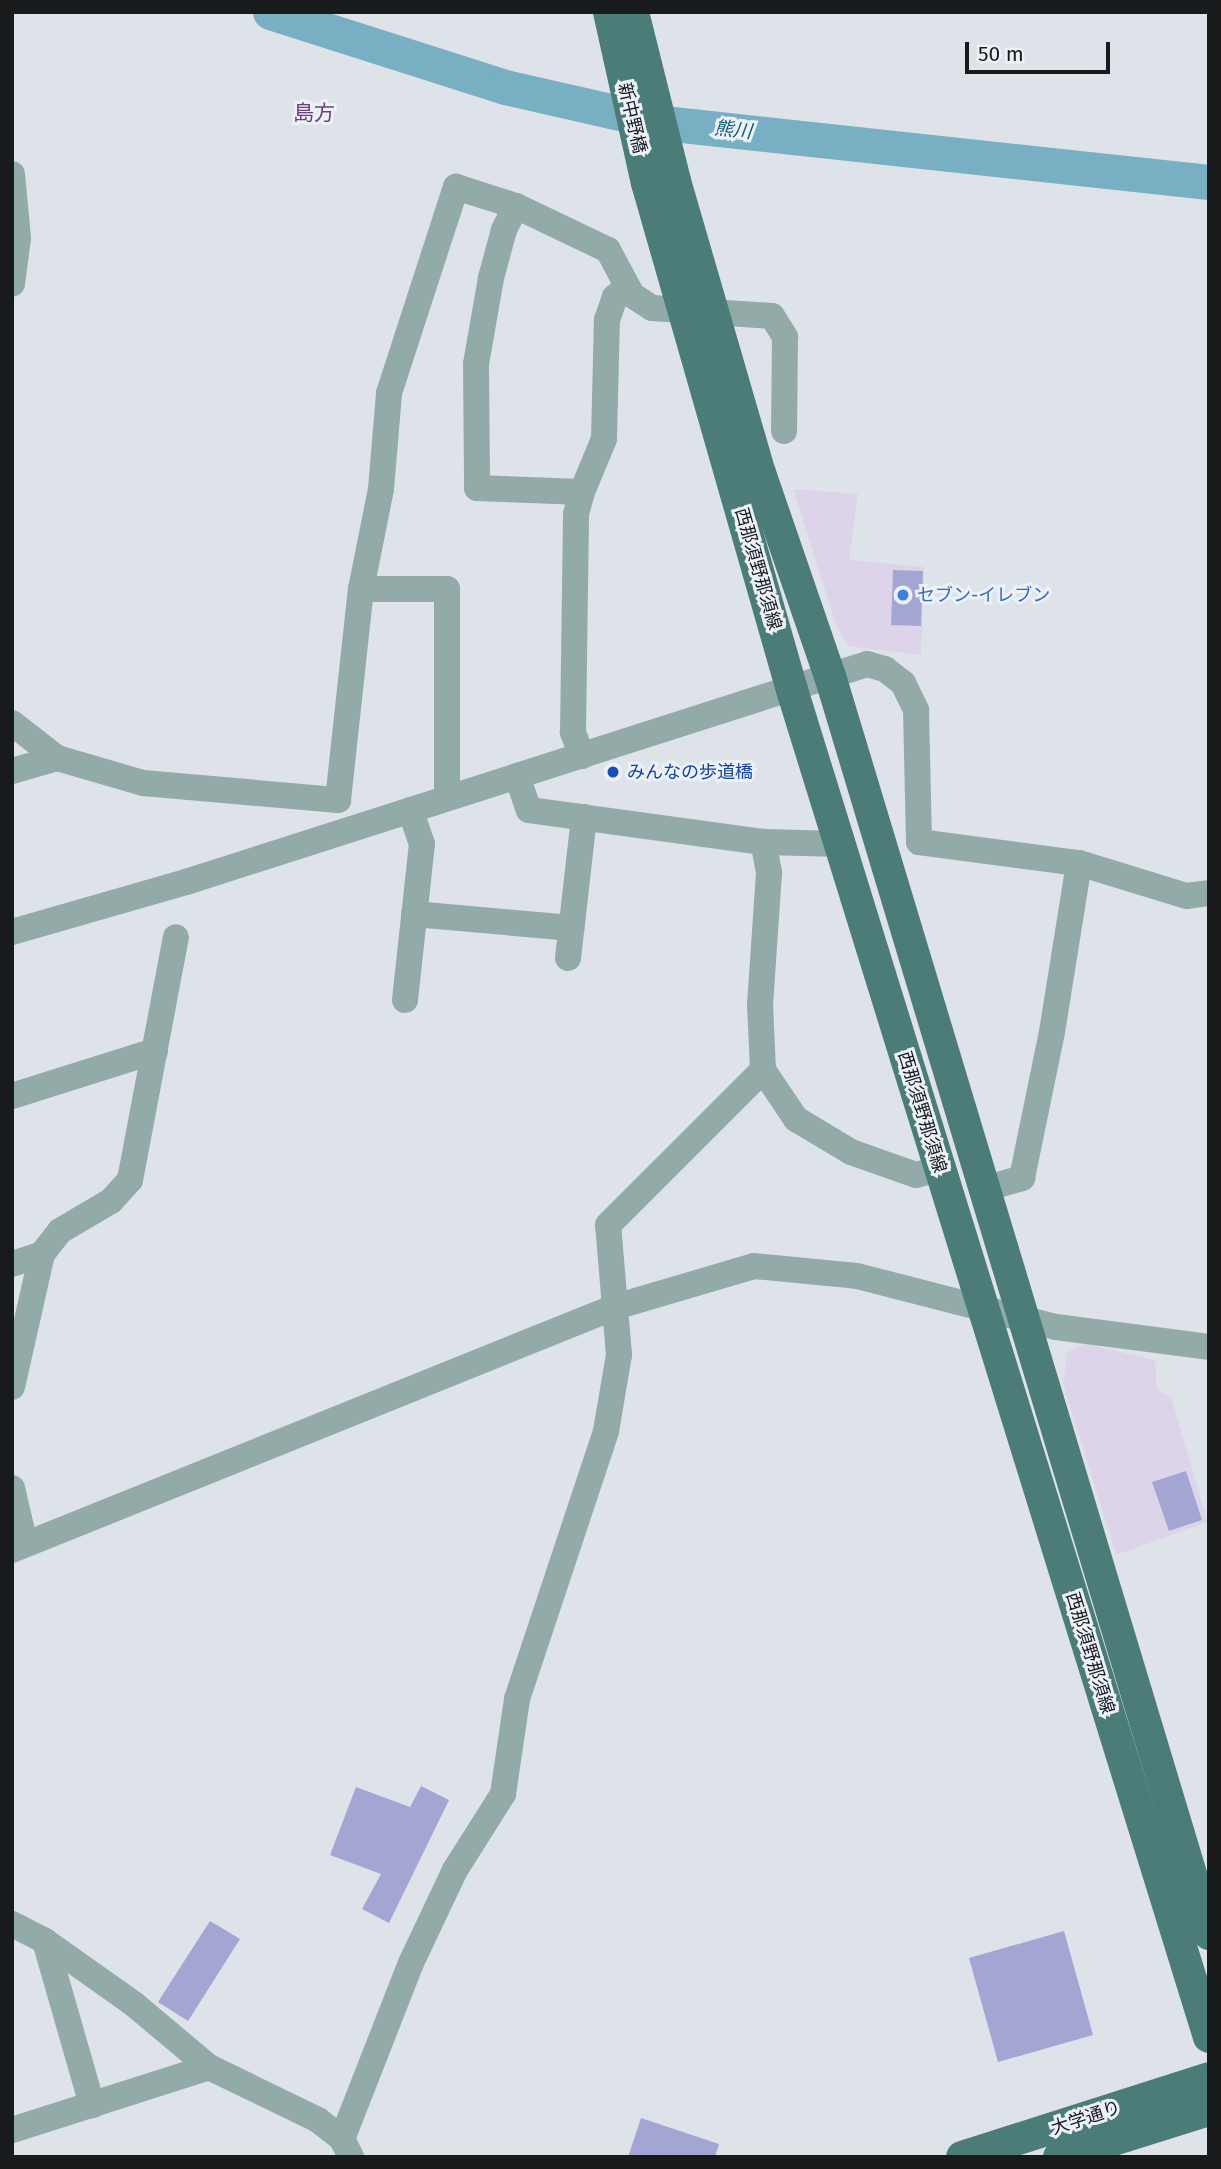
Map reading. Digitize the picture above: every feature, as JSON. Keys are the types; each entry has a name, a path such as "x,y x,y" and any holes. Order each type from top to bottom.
{"main road":[{"path":"609,12 631,58"},
{"path":"631,58 633,12"},
{"name":"新中野橋","path":"631,58 661,182"},
{"name":"西那須野那須線","path":"661,182 699,312 792,690 980,1306 1209,2037"},
{"name":"西那須野那須線","path":"699,312 760,473 830,676 1020,1315 1209,1934"},
{"name":"大学通り","path":"962,2157 1209,2078"},
{"name":"大学通り","path":"1059,2157 1209,2110"}],"street":[{"path":"12,174 18,239 12,284"},
{"path":"12,723 57,758 143,783 338,800 361,589 381,489 389,393 456,187 516,206 608,250 639,302 652,308 772,316 785,337 784,431"},
{"path":"516,206 503,230 491,278 476,364 477,488 582,492"},
{"path":"582,756 573,732 576,514 604,439 607,320 615,297 628,287"},
{"path":"361,589 447,589 447,798"},
{"path":"12,932 792,690 858,665 877,666 903,683 910,696 919,729 919,842 1079,863 1186,896 1209,893"},
{"path":"12,771 57,758"},
{"path":"517,776 529,810 763,842 841,844"},
{"path":"405,1000 422,844 410,810"},
{"path":"568,958 584,817"},
{"path":"763,842 769,872 760,1005 763,1070 796,1119 851,1152 916,1175 939,1169"},
{"path":"984,1189 1022,1178 1052,1032 1079,863"},
{"path":"414,914 570,929"},
{"path":"12,1387 42,1254 60,1231 111,1201 130,1180 176,937"},
{"path":"12,1096 155,1051"},
{"path":"12,1924 45,1941 135,2005 209,2067 317,2120 346,2148 411,1963 454,1870 503,1794 517,1699 606,1431 619,1355 608,1225 763,1070"},
{"path":"12,1264 42,1254"},
{"path":"12,1488 18,1547 615,1307 754,1266 799,1267 857,1276 1020,1315 1056,1327 1174,1346 1209,1347"},
{"path":"45,1941 92,2105"},
{"path":"12,2130 209,2067"}],"shaded area":[{"path":"793,489 858,494 849,560 924,567 921,655 849,646 837,628"},
{"path":"1087,1344 1155,1360 1157,1390 1171,1397 1208,1522 1116,1555 1063,1383 1067,1352"}],"building":[{"path":"893,570 923,571 921,626 891,625"},
{"path":"1186,1471 1202,1520 1169,1531 1152,1482"},
{"path":"421,1786 449,1800 389,1923 362,1909 381,1874 330,1855 356,1787 410,1807"},
{"path":"210,1921 240,1939 188,2021 158,2002"},
{"path":"1064,1931 1093,2035 998,2062 969,1958"},
{"path":"641,2118 719,2144 715,2157 628,2157"}],"waterway":[{"name":"熊川","path":"270,12 505,87 664,123 1209,182"}],"place":[{"name":"セブン-イレブン","path":"903,595"},
{"name":"みんなの歩道橋","path":"613,772"}],"district":[{"name":"島方","path":"314,113"}]}
